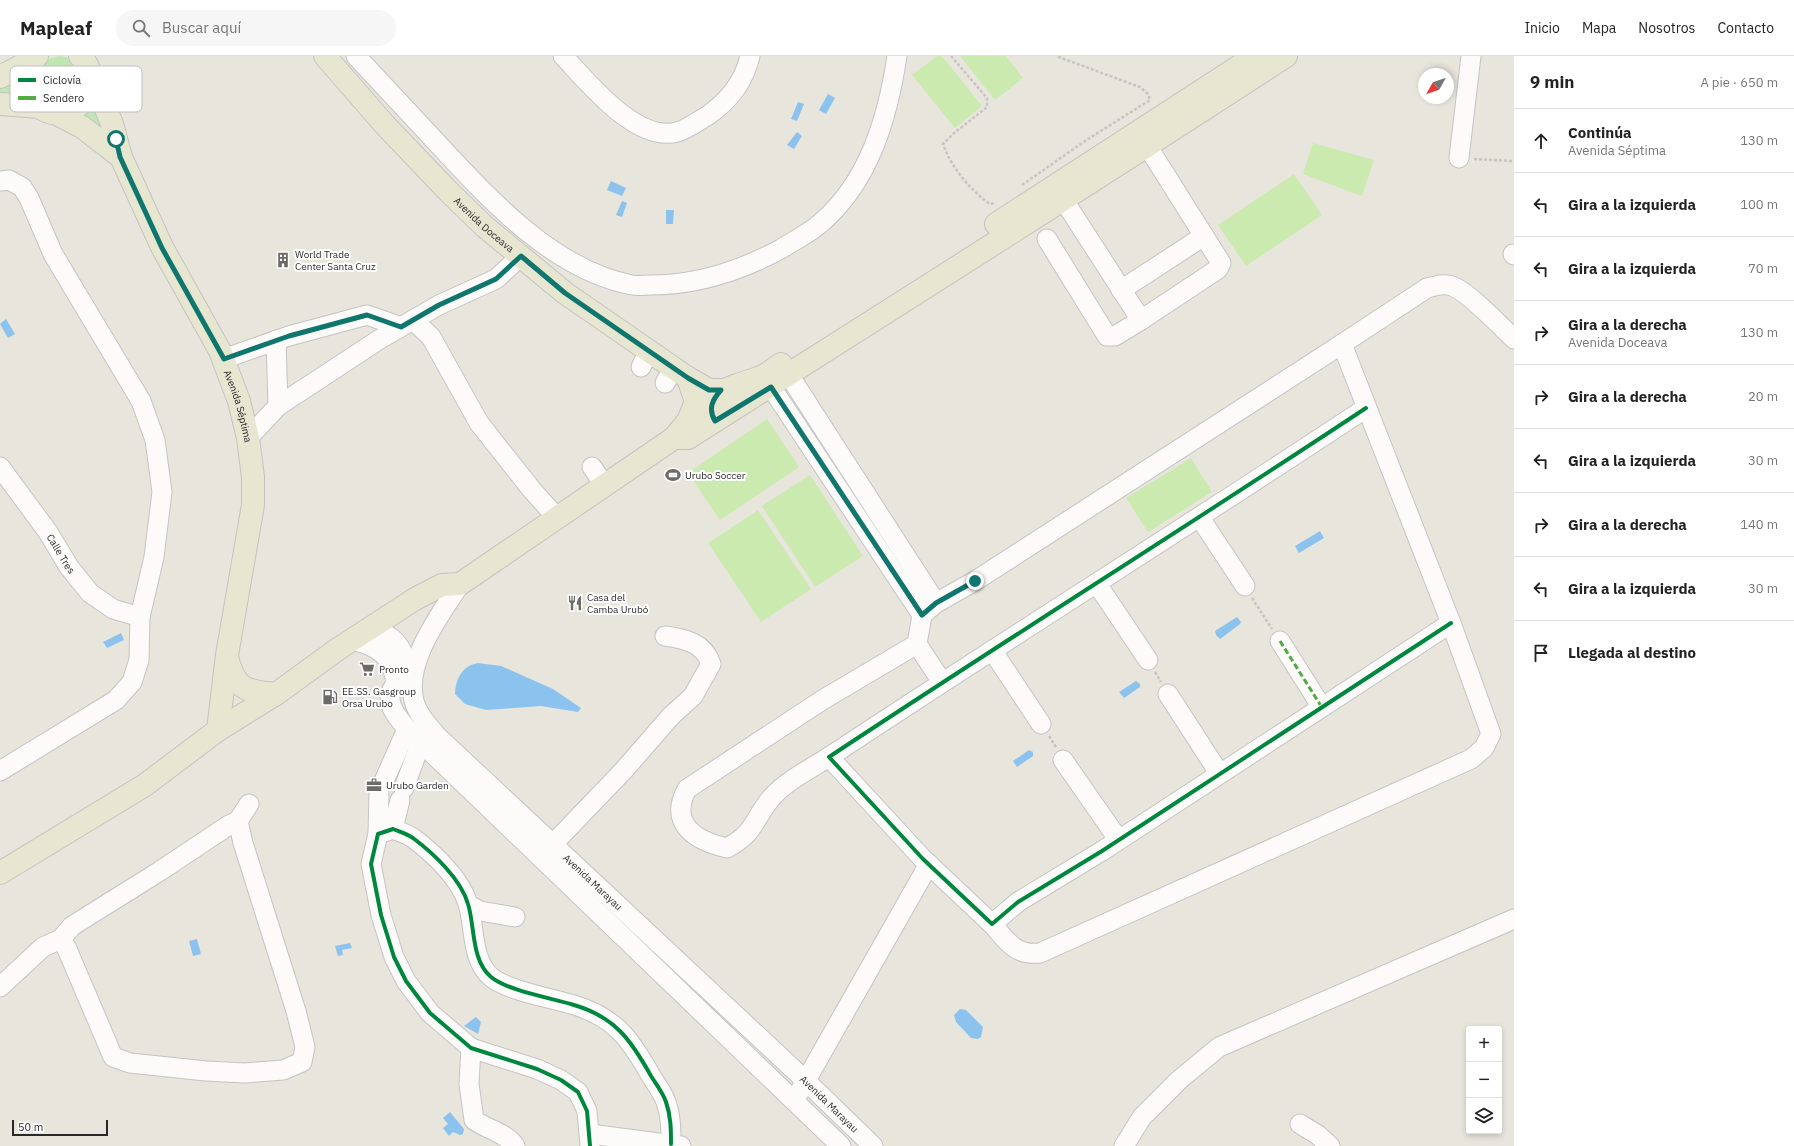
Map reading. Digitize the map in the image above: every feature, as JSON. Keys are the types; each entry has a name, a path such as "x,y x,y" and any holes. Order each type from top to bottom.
{"main road":[{"name":"Avenida Séptima","path":"80,56 86,66"},
{"name":"Avenida Doceava","path":"325,56 448,192 484,226 645,358 676,377 709,390 721,390"},
{"path":"715,421 711,409 713,402 721,390 763,376 1255,56"},
{"path":"674,438 688,438 780,381 1148,147 1286,56"},
{"path":"19,66 35,57"},
{"path":"29,66 35,57"},
{"path":"0,77 10,71"},
{"path":"0,104 10,105"},
{"name":"Avenida Séptima","path":"51,112 82,127 120,157"},
{"name":"Avenida Séptima","path":"107,112 112,124 120,157 162,248 224,359 239,401 248,438 253,477 253,505 227,655 218,730"},
{"path":"0,873 145,785 218,730 276,694 361,634 415,599 442,585 460,584 674,438 688,421 696,402 676,377"},
{"name":"Avenida Séptima","path":"227,655 231,674 239,684 253,692 276,694"}],"street":[{"path":"356,56 481,190 518,224 563,256 595,274 633,285 673,285 719,274 761,260 806,234 823,221 842,201 861,173 877,141 893,81 897,56"},
{"path":"563,56 618,111 642,128 658,133 677,132 715,110 731,95 746,73 750,56"},
{"path":"1459,158 1470,56"},
{"path":"1047,240 1107,336 1115,336 1141,320 1220,266 1221,263 1148,147"},
{"path":"0,181 9,180 22,187 29,198 53,254 141,401 155,440 162,492 154,557 140,617 139,660 132,682 116,700 0,771"},
{"path":"1063,200 1141,320"},
{"path":"1121,290 1204,236"},
{"path":"248,438 278,406 407,324 464,293 496,279 521,256"},
{"path":"1366,408 1200,518 942,682 785,785 762,809 753,828 741,841 727,848 712,845 700,840 685,826 680,813 682,799 687,789 824,699 917,644 929,609 975,581 1427,288 1440,284 1451,286 1463,292 1514,340"},
{"path":"224,359 276,340 367,315 407,324 431,337 479,423 532,490 557,518"},
{"path":"276,340 278,406"},
{"path":"829,757 929,864 992,924 1008,942 1019,952 1031,954 1040,953 1471,759 1484,748 1491,734 1451,623 1342,344"},
{"path":"780,381 929,609"},
{"name":"Calle Tres","path":"0,467 48,532 69,567 90,593 113,609 140,617"},
{"path":"592,467 605,486"},
{"path":"1200,518 1244,586"},
{"name":"Avenida Marayau","path":"460,584 435,623 421,650 412,676 414,701 422,719 438,737 552,845 806,1081 873,1146"},
{"path":"1097,584 1148,660"},
{"path":"992,924 1018,902 1118,839 1451,623"},
{"name":"Avenida Marayau","path":"361,634 392,664 396,684 390,693 390,703 393,710 407,728 841,1146"},
{"path":"552,845 624,770 671,716 693,696 707,675 712,664 708,653 698,644 666,636"},
{"path":"1280,641 1321,706"},
{"path":"917,644 942,682"},
{"path":"992,650 1041,724"},
{"path":"1168,694 1218,773"},
{"path":"386,831 381,787 407,728"},
{"path":"386,831 412,837 452,875 462,888 469,904 477,952 491,977 504,985 576,1005 607,1019 621,1031 637,1050 666,1101 676,1145 590,1140 588,1111 578,1092 562,1080 536,1069 471,1048 430,1012 406,981 394,957 381,914 371,864 402,794 421,742"},
{"path":"1063,760 1118,839"},
{"path":"0,987 43,947 61,939 72,926 160,871 229,825 238,821 249,804"},
{"path":"61,939 67,949 113,1057 130,1063 206,1072 283,1070 302,1062 305,1047 296,1011 272,932 254,882 238,821"},
{"path":"794,1101 929,864"},
{"path":"469,904 480,911 515,917"},
{"path":"1124,1146 1142,1117 1179,1080 1219,1047 1514,919"},
{"path":"471,1048 469,1084 474,1120 483,1127 512,1141 515,1146"},
{"path":"1300,1124 1318,1135 1330,1146"}],"path":[{"path":"951,56 987,98 987,107 953,134 943,144 947,154 960,174 980,197 990,204 998,202"},
{"path":"1016,189 1085,141 1150,100 1148,94 1140,87 1056,56"},
{"path":"1459,158 1514,161"},
{"path":"1244,586 1280,641"},
{"path":"1148,660 1168,694"},
{"path":"1041,724 1063,760"}],"green space":[{"path":"937,56 942,56 982,106 955,128 912,75"},
{"path":"960,56 1006,56 1023,78 995,100"},
{"path":"55,57 67,57 77,66 40,66 47,60"},
{"path":"10,80 10,97 0,97 0,86"},
{"path":"81,112 100,112 107,129 99,134 78,115"},
{"path":"1313,143 1374,160 1362,196 1303,174"},
{"path":"1294,174 1322,215 1246,266 1218,225"},
{"path":"767,419 799,467 720,520 688,473"},
{"path":"1191,458 1212,492 1148,532 1126,498"},
{"path":"810,475 863,556 815,587 762,506"},
{"path":"758,510 811,589 761,622 708,543"}],"water":[{"path":"828,94 835,98 826,114 819,110"},
{"path":"798,102 804,104 797,121 791,119"},
{"path":"797,132 802,136 794,149 787,145"},
{"path":"611,181 626,188 622,196 607,190"},
{"path":"622,201 627,203 622,217 616,215"},
{"path":"666,210 674,210 673,224 666,224"},
{"path":"6,319 15,334 8,338 0,324"},
{"path":"1320,531 1324,538 1299,553 1295,546"},
{"path":"1237,617 1241,622 1240,624 1220,639 1216,635 1215,631"},
{"path":"121,633 124,640 107,648 103,642"},
{"path":"478,663 501,666 508,669 553,689 581,708 578,712 541,706 486,710 465,704 455,694 458,678 468,667"},
{"path":"1136,681 1140,684 1140,687 1124,698 1119,692"},
{"path":"1029,750 1033,752 1033,756 1017,767 1013,761"},
{"path":"197,939 201,954 193,956 189,941"},
{"path":"350,943 352,948 342,950 343,955 338,956 335,946"},
{"path":"960,1009 966,1010 983,1027 981,1037 978,1039 971,1038 956,1022 954,1015"},
{"path":"476,1017 481,1022 478,1034 464,1026"},
{"path":"450,1112 464,1129 463,1134 460,1135 453,1132 449,1136 443,1128 448,1124 443,1118"}],"marked path":[{"path":"1280,641 1321,706"}],"cycle path":[{"path":"1366,408 829,757 923,859 992,924 1018,902 1102,851 1451,623"},
{"path":"590,1146 587,1111 578,1092 561,1080 537,1069 471,1048 430,1013 406,981 394,957 381,915 371,864 378,834 393,829 406,834 421,844 453,876 468,904 480,962 491,977 519,990 565,1002 601,1016 611,1023 629,1041 665,1099 670,1118 671,1144"}],"place":[{"name":"World Trade Center Santa Cruz","path":"283,260"},
{"name":"Urubo Soccer","path":"673,475"},
{"name":"Casa del Camba Urubó","path":"575,603"},
{"name":"Pronto","path":"367,669"},
{"name":"EE.SS. Gasgroup Orsa Urubo","path":"330,697"},
{"name":"Urubo Garden","path":"374,785"}],"route":[{"path":"116,139 120,157 162,248 224,359 289,336 367,315 401,327 439,305 496,279 505,273 521,256 565,293 688,378 709,390 721,390 716,396 711,409 712,416 715,421 771,387 922,615 936,603 975,581"}]}
